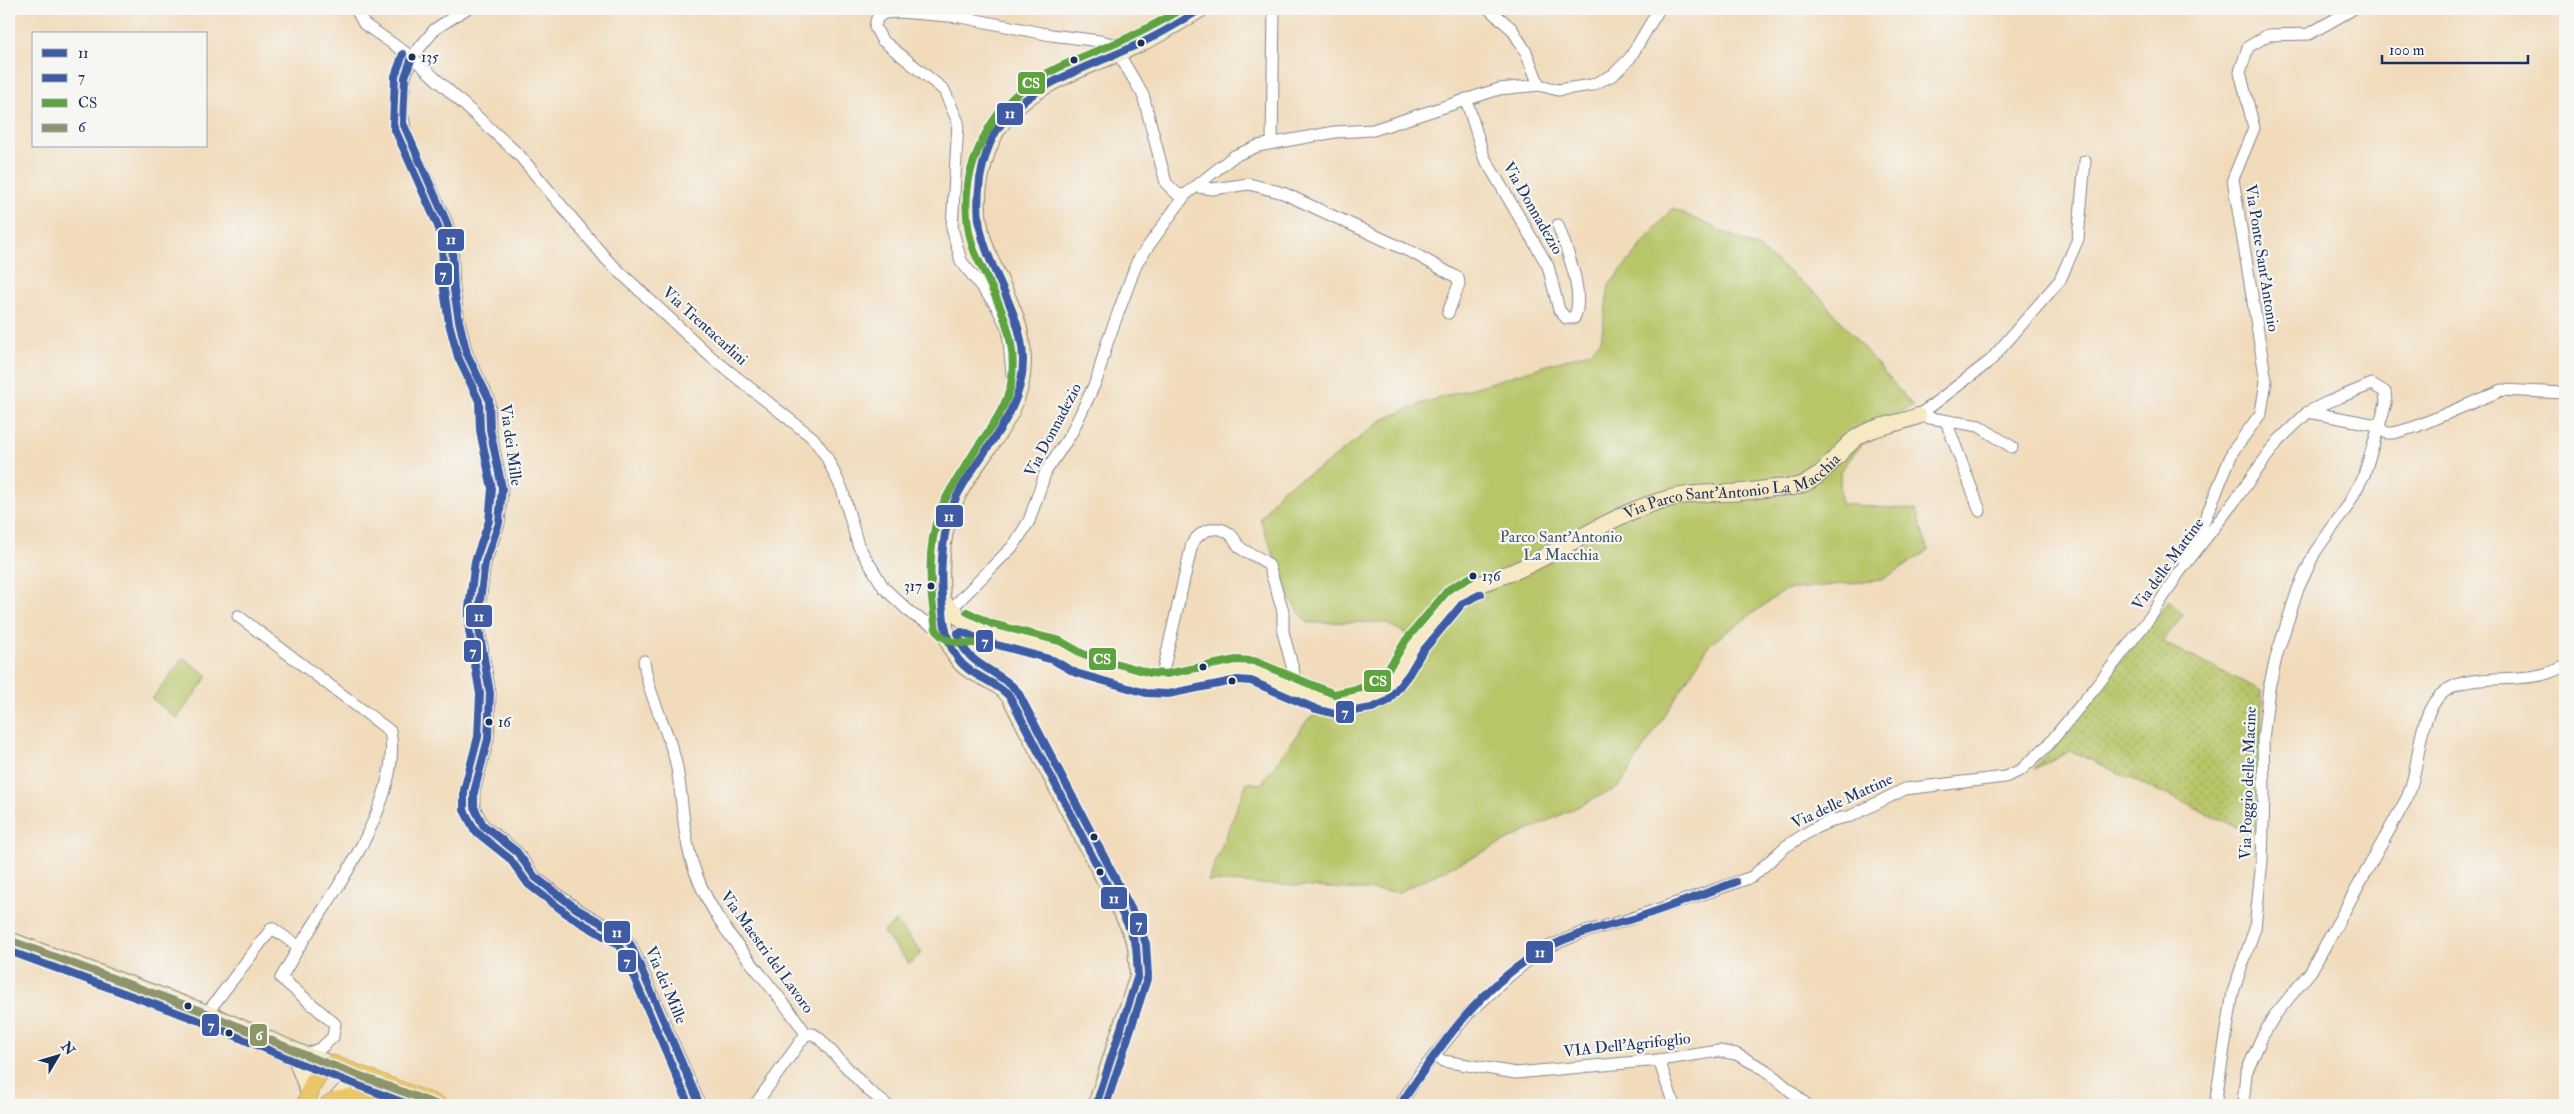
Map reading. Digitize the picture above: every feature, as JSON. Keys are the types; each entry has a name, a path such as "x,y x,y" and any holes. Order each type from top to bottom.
{"main road":[{"path":"1096,1105 1133,995 1138,975 1136,946 1128,925 1010,697 1003,688 969,670 955,655 946,628 942,555 948,519 959,496 1004,428 1020,386 1024,360 1015,318 981,239 976,214 978,186 983,163 998,130 1015,108 1034,92 1160,34 1201,9"},
{"name":"Via Parco Sant'Antonio La Macchia","path":"965,627 1057,651 1079,664 1148,683 1160,684 1237,670 1253,671 1319,700 1334,704 1370,698 1381,693 1389,684 1414,646 1457,595 1528,566 1624,515 1651,504 1687,494 1743,492 1797,486 1812,480 1858,436 1878,428 1901,424 1918,416"},
{"path":"946,605 965,627"},
{"path":"946,628 958,633 965,627"},
{"path":"955,655 965,627"},
{"path":"9,940 207,1013 304,1055 438,1105"},
{"path":"282,1045 296,1059 308,1099"},
{"path":"308,1099 322,1070 332,1064"},
{"path":"331,1103 346,1089 351,1072"},
{"path":"331,1103 395,1089"}],"street":[{"path":"356,9 364,24 412,57 435,29 466,9"},
{"path":"1272,143 1274,9"},
{"path":"1489,9 1512,29 1526,52 1539,86"},
{"name":"Via Donnadezio","path":"946,605 1014,545 1029,521 1036,508 1046,471 1071,434 1097,379 1137,262 1185,195 1198,187 1234,156 1272,143 1335,132 1373,130 1499,89 1539,86 1558,90 1578,89 1592,85 1613,75 1636,50 1659,9"},
{"name":"Via Ponte Sant'Antonio","path":"2178,574 2189,545 2203,524 2233,451 2261,413 2266,381 2233,179 2254,128 2240,72 2248,47 2268,35 2309,34 2353,9"},
{"path":"1015,402 1008,329 996,305 961,261 952,228 958,122 944,90 882,40 875,27 877,18 884,13 899,12 961,17 1051,35 1100,40 1124,50 1143,95 1166,183 1177,194 1185,195"},
{"name":"Via Trentacarlini","path":"412,57 519,155 607,260 711,357 813,438 826,456 842,489 858,545 884,588 913,615 930,624 946,628"},
{"name":"Via dei Mille","path":"412,57 404,86 403,123 447,223 452,243 454,290 459,321 467,354 489,400 490,429 502,488 499,523 485,563 479,609 479,629 490,693 488,739 474,792 474,807 483,825 517,852 535,877 577,909 622,934 631,945 700,1105"},
{"name":"Via Donnadezio","path":"1466,99 1484,156 1539,248 1554,283 1559,310 1562,316 1570,319 1574,318 1577,312 1576,286 1558,225"},
{"name":"Via Parco Sant'Antonio La Macchia","path":"1918,416 1990,361 2060,280 2078,239 2085,161"},
{"path":"1198,187 1213,189 1249,184 1283,193 1414,254 1458,278 1459,284 1448,312"},
{"name":"Via delle Mattine","path":"1400,1105 1434,1056 1481,1001 1528,960 1553,944 1752,877 1785,847 1813,829 1833,820 1851,816 1905,789 2005,777 2021,770 2048,746 2095,688 2151,616 2178,574 2278,441 2308,412 2372,384 2381,388 2386,397 2378,424"},
{"path":"2308,412 2378,424 2386,433 2394,434 2502,390 2565,393"},
{"path":"1918,416 1979,426 2012,447"},
{"path":"1946,421 1980,511"},
{"name":"Via Poggio delle Macine","path":"2215,1105 2233,992 2255,928 2262,860 2263,740 2269,688 2277,654 2298,589 2315,552 2347,506 2364,475 2378,424"},
{"path":"1160,684 1192,544 1204,531 1212,529 1228,532 1243,550 1265,561 1269,566 1282,611 1283,632 1294,673 1291,688"},
{"path":"238,616 390,731 392,739 390,764 382,802 355,859 281,978 334,1024 333,1037 320,1048 304,1055"},
{"name":"Via Maestri del Lavoro","path":"644,661 646,683 674,758 686,844 702,890 734,940 806,1034 755,1105"},
{"path":"2243,1105 2246,1073 2262,1037 2275,1015 2311,971 2407,798 2415,778 2421,734 2437,699 2444,691 2462,683 2530,679 2554,672 2565,665"},
{"path":"207,1013 272,928 299,948"},
{"path":"806,1034 813,1034 819,1038 868,1090 887,1105"},
{"name":"VIA Dell'Agrifoglio","path":"1434,1056 1443,1061 1516,1073 1659,1060 1719,1051 1736,1054 1766,1070 1807,1105"},
{"path":"1659,1060 1674,1105"}],"green space":[{"name":"Parco Sant'Antonio La Macchia","path":"1672,208 1759,248 1821,298 1913,406 1877,424 1840,472 1841,504 1916,510 1928,551 1882,580 1785,590 1710,644 1619,787 1399,892 1208,881 1247,782 1261,784 1309,718 1324,713 1361,714 1381,703 1398,683 1406,633 1382,622 1308,623 1291,601 1260,519 1281,490 1326,464 1382,420 1420,404 1590,352 1601,340 1609,285"},
{"path":"2169,601 2184,615 2162,642 2262,691 2260,823 2252,834 2071,751 2034,769"},
{"path":"183,658 208,676 177,718 152,699"},
{"path":"896,921 922,953 909,964 883,932"}],"transit line":[{"name":"CS","path":"989,643 960,643 945,639 940,635 936,629 930,570 933,540 940,511 952,488 1001,411 1009,393 1013,366 1009,332 1004,316 975,253 969,233 967,190 971,170 981,143 993,120 1008,102 1025,88 1044,75 1132,36 1182,9"},
{"name":"11","path":"1096,1105 1138,975 1136,946 1128,925 1010,697 997,686 963,665 950,645 943,612 941,584 943,546 951,510 956,498 999,432 1016,398 1021,379 1023,359 1017,325 984,244 979,221 980,179 991,141 1009,114 1041,89 1150,39 1201,9"},
{"name":"7","path":"403,54 395,76 393,125 438,226 442,244 444,290 449,323 458,357 479,401 480,430 492,489 489,521 475,561 469,608 469,630 480,694 478,737 464,790 464,810 475,831 510,859 528,884 571,917 616,943 622,950 689,1105"},
{"name":"11","path":"412,57 405,77 403,123 447,223 452,243 454,290 459,321 467,354 489,399 490,429 502,488 499,523 485,563 479,609 479,629 490,693 488,739 474,792 474,807 483,825 517,852 535,877 577,909 622,935 631,945 700,1105"},
{"name":"CS","path":"967,612 992,624 1060,641 1083,654 1150,673 1166,674 1236,660 1254,661 1334,694 1375,685 1393,662 1406,640 1449,589 1473,576"},
{"name":"7","path":"1106,1105 1148,976 1146,944 1137,920 1018,692 967,653 958,633 962,632 986,642 1053,660 1076,673 1146,693 1168,694 1238,680 1251,681 1316,709 1335,714 1372,708 1388,701 1409,674 1422,652 1463,603 1481,594"},
{"name":"11","path":"1400,1105 1431,1059 1467,1014 1507,975 1529,959 1573,936 1649,914 1736,882"},
{"name":"6","path":"9,940 207,1013 305,1055 438,1105"},
{"name":"7","path":"9,951 203,1022 301,1064 410,1105"}],"place":[{"name":"135","path":"412,57"},
{"name":"136","path":"1473,576"},
{"name":"317","path":"931,586"},
{"name":"16","path":"489,722"}]}
